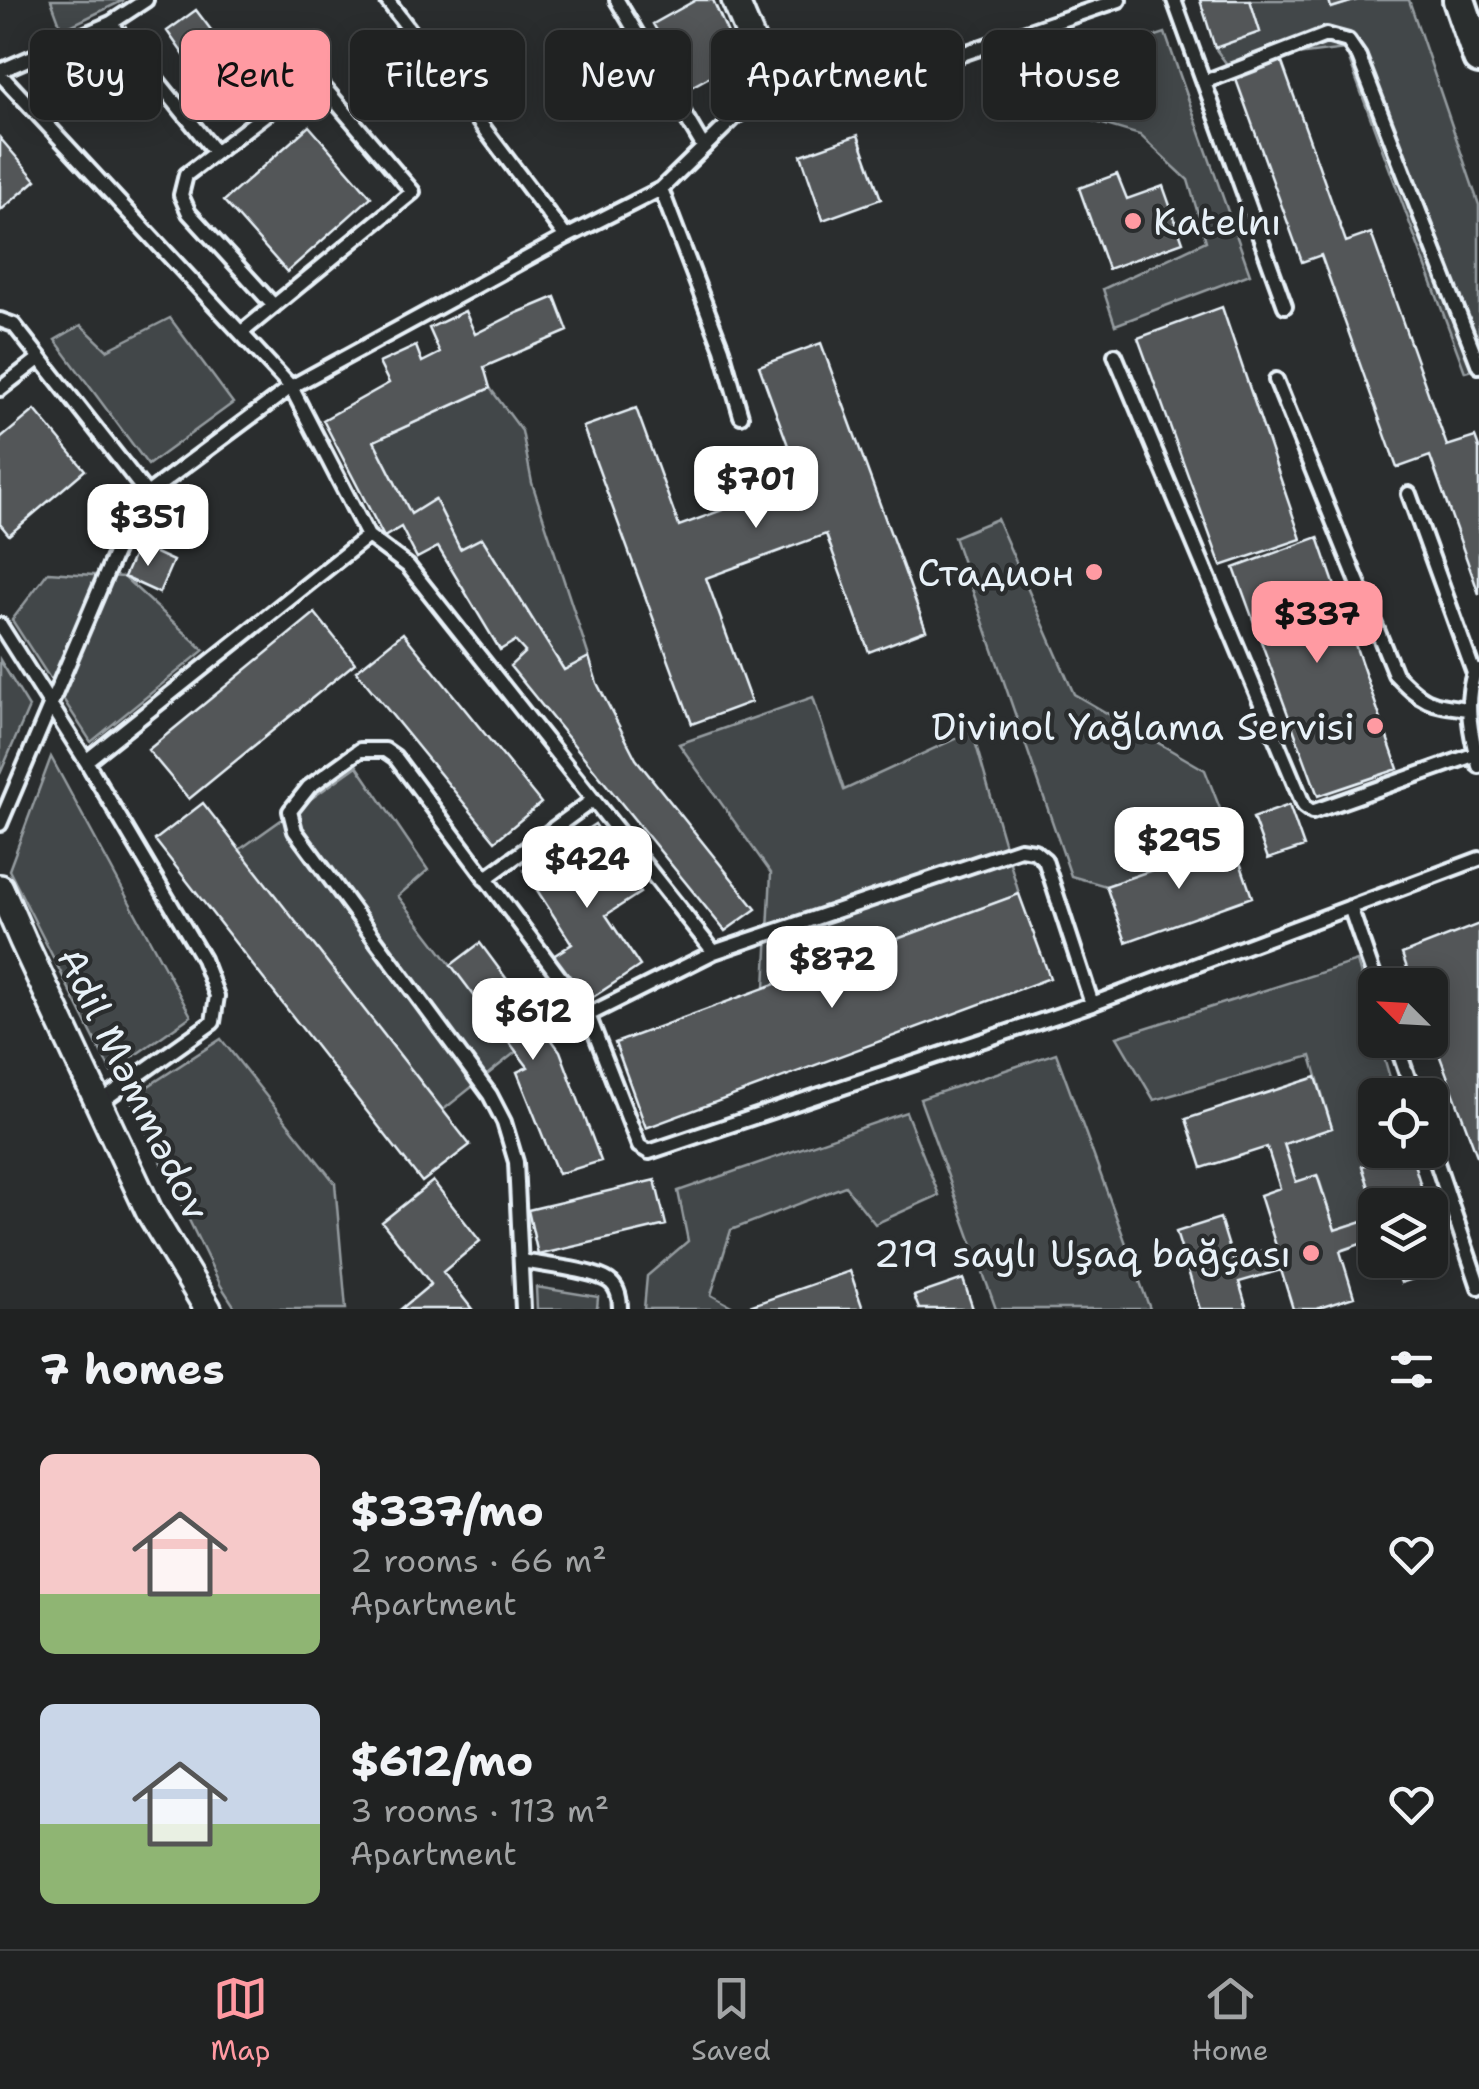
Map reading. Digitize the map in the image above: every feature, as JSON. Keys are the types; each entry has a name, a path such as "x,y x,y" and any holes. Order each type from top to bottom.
{"street":[{"path":"735,0 747,30"},
{"path":"1458,0 1479,58"},
{"name":"Adil Məmmədov","path":"0,888 149,1211 208,1309"}],"lane":[{"path":"146,0 110,23 0,72 291,387 368,536 408,566 714,952"},
{"path":"388,0 566,237"},
{"path":"618,0 703,146"},
{"path":"963,53 1119,0"},
{"path":"1174,0 1284,306"},
{"path":"110,23 215,152"},
{"path":"1204,82 1326,35 1348,41 1359,57 1479,366"},
{"path":"242,332 274,306 414,192 326,90 314,85 301,87 283,99 186,175 181,195 189,213 274,306"},
{"path":"0,824 129,520 146,494 291,387 661,189 732,120"},
{"path":"661,189 722,349 741,416"},
{"path":"0,320 14,325 146,494"},
{"path":"1115,355 1304,806 1312,812 1478,760 1468,709 1469,688 1477,672 1409,494"},
{"path":"0,389 40,358"},
{"path":"1276,380 1396,674 1414,694 1431,705 1468,709"},
{"path":"86,761 368,536"},
{"path":"0,625 204,959 217,996 213,1022 99,1103"},
{"path":"523,1309 516,1162 504,1122 490,1095 295,831 290,812 309,787 360,750 385,750 395,757 588,1015 639,1146 649,1152 1092,1004 1479,859"},
{"path":"485,879 593,800"},
{"path":"588,1015 714,952 1020,849 1034,851 1046,860 1092,1004"},
{"path":"1350,907 1371,968"},
{"path":"1439,1168 1479,1287"},
{"path":"522,1260 611,1282 620,1297 620,1309"}],"shaded area":[{"path":"51,0 124,0 62,30"},
{"path":"1250,0 1329,0 1332,8 1357,0 1409,0 1479,205 1479,368 1465,372 1345,49 1280,57 1234,74 1215,48 1260,32"},
{"path":"1165,33 1250,274 1115,325 1103,289 1206,241 1188,180 1140,135 1089,120 1156,120 1156,36"},
{"path":"170,318 233,403 148,465 55,340 81,325 107,350"},
{"path":"490,388 522,431 532,483 589,657 564,670 482,538 460,549 435,499 411,514 374,441"},
{"path":"997,519 1074,694 1205,770 1233,842 1106,886 1071,876 954,537"},
{"path":"48,572 124,577 204,650 91,742 12,620"},
{"path":"0,660 29,707 0,774"},
{"path":"813,697 844,790 972,731 1019,894 765,988 771,873 679,744"},
{"path":"51,757 191,1016 111,1072 9,870"},
{"path":"357,766 428,870 398,896 517,1051 443,1110 239,850"},
{"path":"1357,961 1358,1058 1384,1058 1390,1078 1358,1078 1358,1168 1364,1168 1370,1188 1358,1188 1358,1223 1335,1230 1318,1176 1296,1182 1284,1144 1332,1128 1311,1056 1154,1100 1117,1037"},
{"path":"221,1039 335,1183 346,1309 236,1309 221,1286 130,1098"},
{"path":"1056,1053 1150,1309 996,1309 920,1099"},
{"path":"906,1112 939,1195 875,1224 845,1186 731,1230 711,1295 737,1309 644,1309 647,1276 688,1241 678,1191"},
{"path":"536,1287 598,1297 597,1309 537,1309"}],"building":[{"path":"696,0 713,0 726,30 711,30 711,76 691,87 691,30 657,30 653,24"},
{"path":"1200,0 1250,0 1260,32 1215,48"},
{"path":"1329,0 1357,0 1331,8"},
{"path":"196,10 211,30 181,30 181,51 167,31"},
{"path":"1280,57 1346,242 1371,233 1447,446 1475,437 1479,448 1479,594 1430,456 1397,468 1321,255 1302,262 1234,74"},
{"path":"309,126 371,197 287,272 224,201"},
{"path":"858,135 881,199 823,220 801,155"},
{"path":"0,138 36,180 0,211"},
{"name":"Katelnı","path":"1117,174 1127,199 1163,186 1183,242 1108,269 1079,188"},
{"path":"555,297 568,331 484,367 490,388 374,441 411,514 435,499 460,549 482,538 564,670 589,657 597,683 636,759 756,909 725,931 510,666 525,652 515,641 500,650 438,547 417,558 401,527 384,537 323,420 389,383 379,363 416,346 422,362 440,353 429,328 465,311 475,334"},
{"path":"1222,307 1301,539 1221,566 1138,338"},
{"path":"821,343 926,630 869,652 826,534 706,578 751,702 692,724 583,427 636,408 679,526 801,481 759,366"},
{"path":"35,410 85,470 9,535 0,524 0,439"},
{"path":"1318,537 1398,769 1318,796 1234,568"},
{"path":"138,545 173,561 159,593 124,577"},
{"path":"315,613 355,663 189,799 148,750"},
{"path":"403,633 541,803 495,841 356,671"},
{"path":"203,803 470,1145 422,1182 155,840"},
{"path":"1289,805 1304,847 1268,859 1253,818"},
{"path":"595,824 640,893 606,915 640,966 581,1005 550,958 572,944 524,870"},
{"path":"1233,842 1252,897 1126,942 1106,886"},
{"path":"1019,894 1050,978 646,1128 615,1043"},
{"path":"1479,924 1479,1161 1440,1058 1448,1058 1448,968 1407,968 1402,954"},
{"path":"480,943 560,1051 601,1161 558,1174 517,1072 528,1067 451,965"},
{"path":"1316,1077 1332,1128 1284,1144 1296,1182 1317,1175 1335,1230 1358,1223 1358,1245 1340,1251 1354,1297 1316,1309 1293,1309 1281,1270 1239,1282 1247,1309 1200,1309 1176,1232 1220,1218 1233,1260 1276,1246 1260,1195 1280,1188 1267,1147 1202,1168 1186,1119"},
{"path":"1363,1168 1415,1168 1422,1188 1369,1188"},
{"path":"655,1180 666,1225 538,1255 528,1210"},
{"path":"433,1181 480,1241 443,1272 472,1309 401,1309 431,1284 382,1222"},
{"path":"850,1271 863,1309 741,1309"},
{"path":"963,1279 973,1309 919,1309 914,1296"}],"place":[{"name":"Katelnı","path":"1133,221"},
{"name":"Стадион","path":"1094,572"},
{"name":"Divinol Yağlama Servisi","path":"1375,726"},
{"name":"219 saylı Uşaq bağçası","path":"1311,1253"}]}
